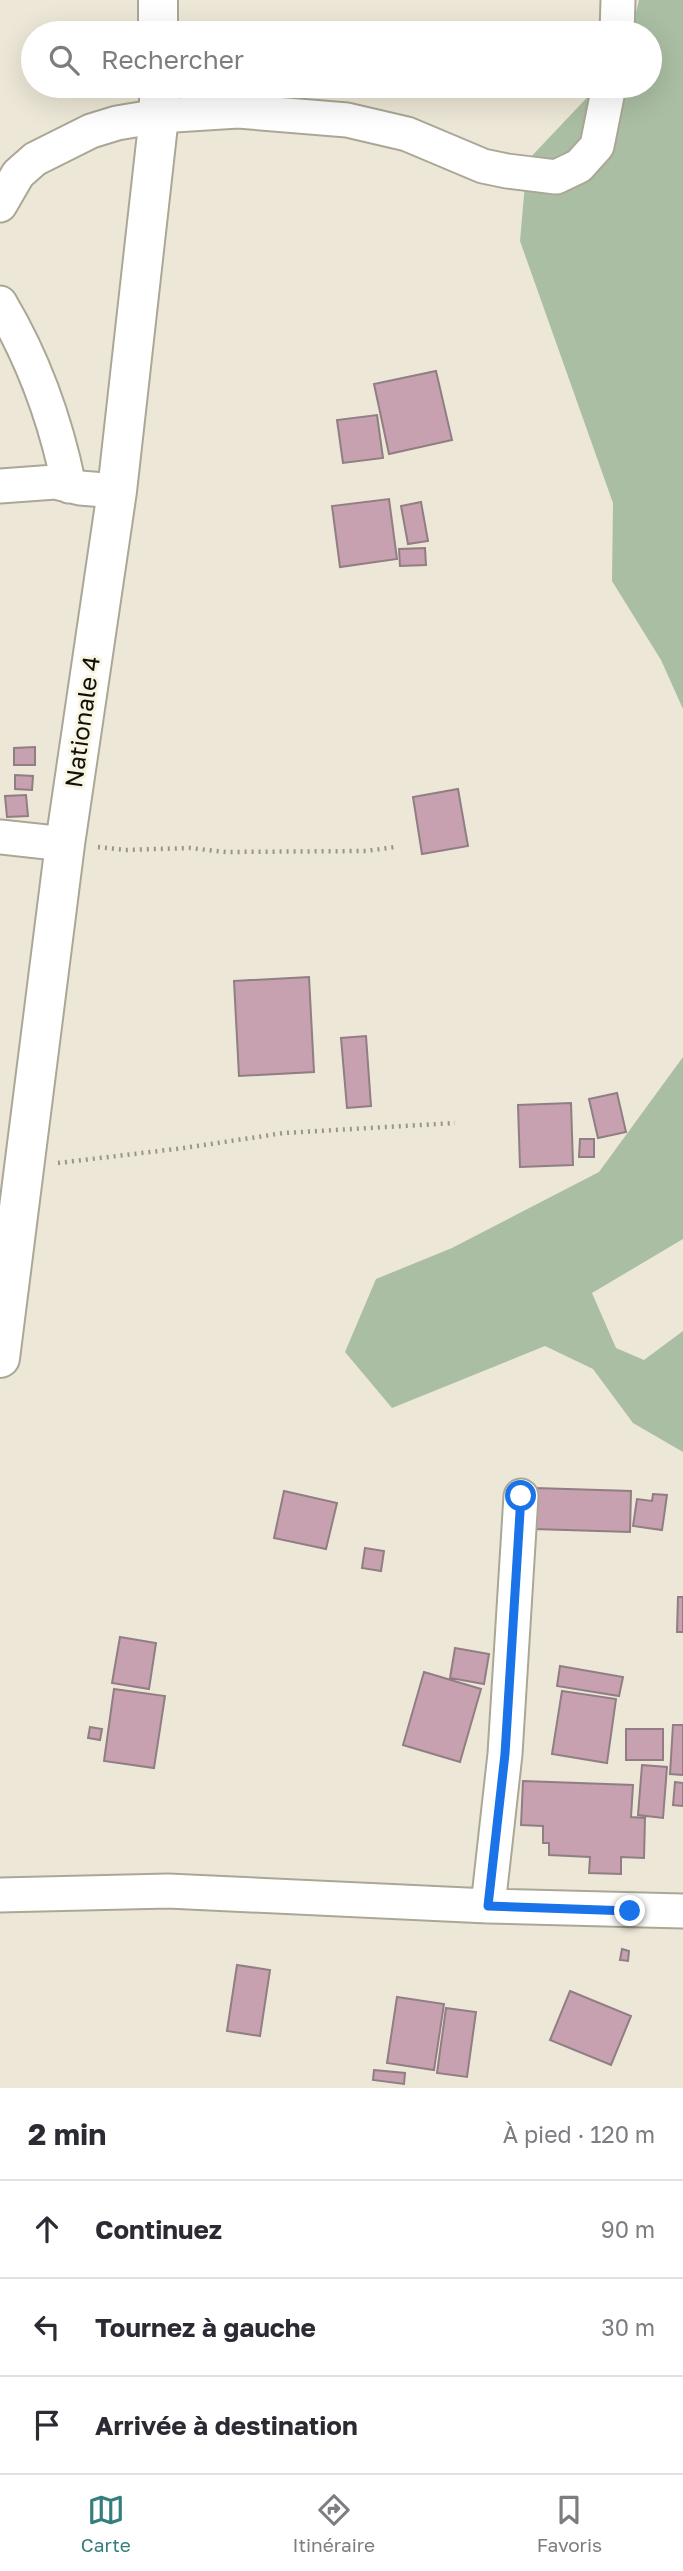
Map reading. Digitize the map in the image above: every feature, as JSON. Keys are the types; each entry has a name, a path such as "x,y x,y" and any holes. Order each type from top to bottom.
{"highway":[{"path":"158,0 158,21"},
{"name":"Nationale 4","path":"0,1358 65,844 117,491 159,101"}],"street":[{"path":"617,21 618,0"},
{"path":"0,205 18,174 35,159 91,131 117,123 159,101 347,120 407,134 483,166 556,177 579,166 597,146 606,98"},
{"path":"0,303 44,395 57,431 69,486"},
{"path":"0,486 55,482 117,491"},
{"path":"0,837 65,844"},
{"path":"488,1906 505,1754 521,1496"},
{"path":"0,1895 168,1891 488,1906 683,1911"}],"path":[{"path":"65,844 125,850 190,848 226,852 366,851 395,847"},
{"path":"23,1167 184,1148 284,1132 455,1123"}],"green space":[{"path":"639,0 683,0 683,709 661,660 612,581 613,503 520,241 527,161 587,98 662,98 662,21 634,21"},
{"path":"683,1057 683,1239 592,1293 616,1348 644,1360 683,1331 683,1452 633,1423 593,1369 545,1346 392,1408 345,1352 376,1279 452,1248 599,1172"}],"building":[{"path":"436,371 452,440 389,454 374,384"},
{"path":"377,415 383,458 343,463 337,420"},
{"path":"389,499 397,559 340,567 332,506"},
{"path":"421,502 428,541 408,544 401,506"},
{"path":"425,548 426,565 400,566 399,549"},
{"path":"35,747 35,765 14,765 14,748"},
{"path":"15,775 33,776 32,790 15,789"},
{"path":"458,789 468,846 422,854 413,797"},
{"path":"26,795 28,816 7,817 5,796"},
{"path":"309,977 314,1072 239,1076 234,981"},
{"path":"366,1036 371,1106 347,1108 341,1038"},
{"path":"617,1093 626,1132 598,1138 589,1099"},
{"path":"571,1103 573,1165 520,1167 518,1105"},
{"path":"580,1139 594,1139 594,1157 579,1157"},
{"path":"535,1488 631,1491 630,1532 534,1529"},
{"path":"284,1491 337,1503 326,1549 274,1538"},
{"path":"653,1494 667,1495 662,1530 633,1526 637,1499 652,1501"},
{"path":"365,1548 384,1551 381,1571 362,1568"},
{"path":"678,1597 683,1597 683,1632 677,1632"},
{"path":"120,1637 156,1643 149,1689 112,1683"},
{"path":"455,1648 489,1654 484,1684 450,1678"},
{"path":"560,1666 623,1677 619,1696 557,1686"},
{"path":"424,1672 481,1689 460,1762 403,1745"},
{"path":"114,1689 165,1696 154,1768 104,1761"},
{"path":"562,1691 616,1699 607,1763 552,1754"},
{"path":"673,1725 683,1725 683,1775 670,1774"},
{"path":"90,1727 102,1729 100,1740 88,1738"},
{"path":"626,1729 663,1729 663,1760 626,1760"},
{"path":"642,1765 667,1767 663,1818 638,1815"},
{"path":"523,1781 633,1785 631,1817 645,1818 644,1858 621,1857 621,1874 589,1873 590,1857 549,1855 549,1843 543,1843 543,1826 521,1825"},
{"path":"675,1782 683,1783 683,1806 673,1805"},
{"path":"622,1949 629,1951 628,1961 620,1960"},
{"path":"237,1965 270,1970 260,2036 227,2031"},
{"path":"570,1991 631,2016 611,2065 550,2040"},
{"path":"397,1997 444,2004 434,2070 387,2063"},
{"path":"446,2008 476,2012 467,2077 437,2073"},
{"path":"374,2070 405,2073 404,2084 373,2080"}],"route":[{"path":"521,1496 505,1754 488,1906 630,1911"}]}
